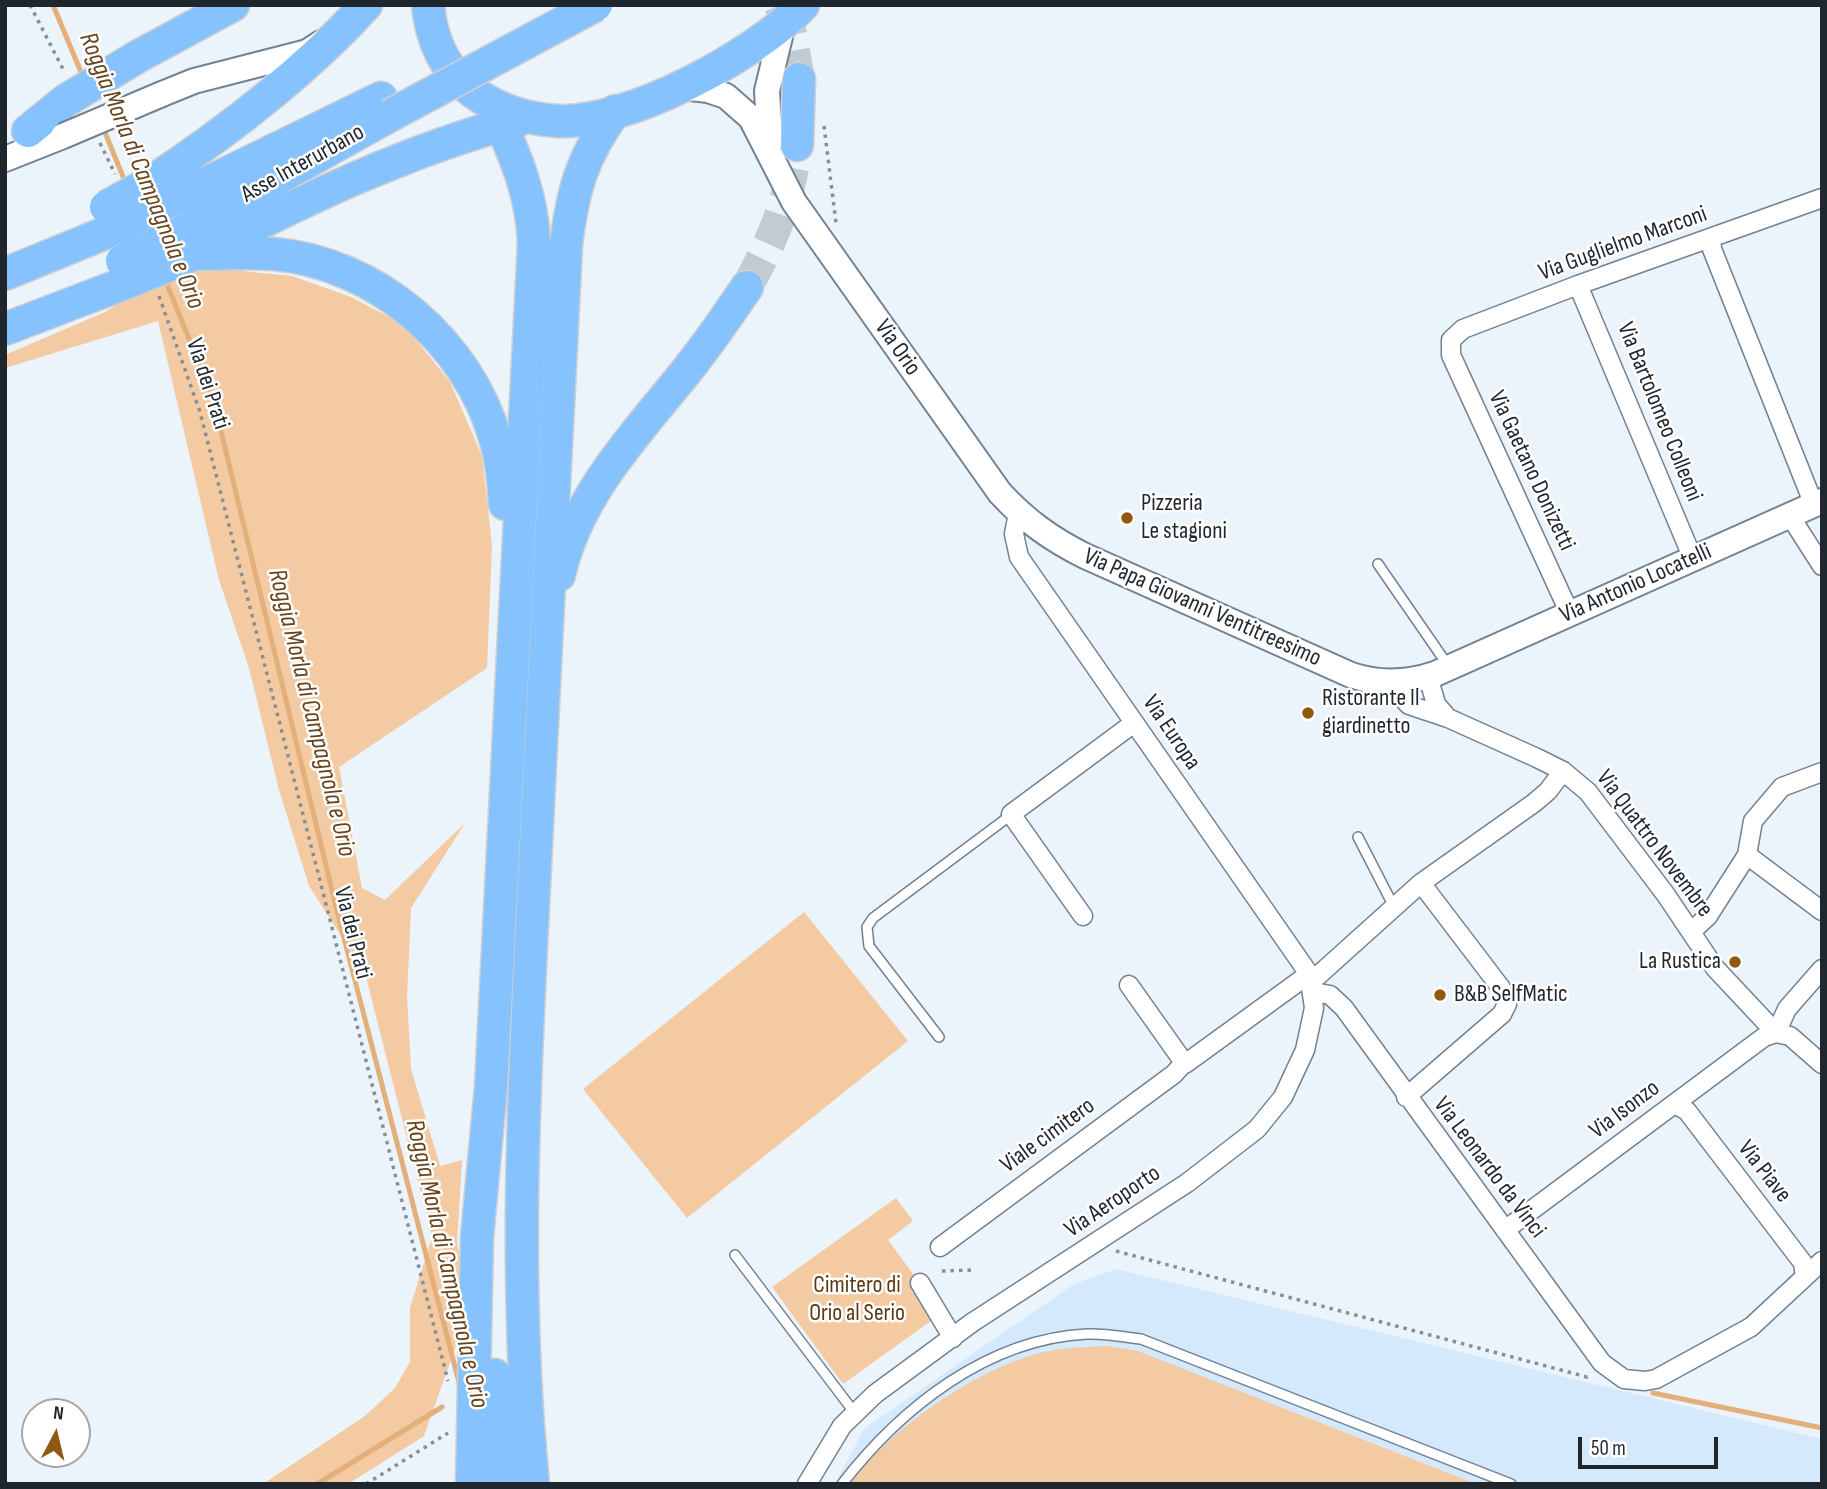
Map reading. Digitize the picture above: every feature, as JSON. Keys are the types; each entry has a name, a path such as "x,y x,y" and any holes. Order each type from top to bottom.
{"highway":[{"path":"29,131 66,90 137,57 233,5"},
{"path":"158,193 340,33 366,5"},
{"path":"428,5 433,34 443,57 467,88 508,116 533,211 534,243 491,1087 477,1237 472,1484"},
{"name":"Asse Interurbano","path":"188,249 385,107 551,5"},
{"name":"Asse Interurbano","path":"5,274 113,205 158,193 385,107 596,5"},
{"path":"5,314 188,249 362,173 508,116 559,121 581,119 615,111 681,87 793,15"},
{"path":"797,145 799,79"},
{"path":"533,1484 523,1310 523,1194 529,985 565,258 571,200 587,154 615,111"},
{"path":"5,256 113,205"},
{"path":"188,249 274,254 336,268 370,283 406,306 459,363 496,439 503,471 506,518 500,663 508,747"},
{"path":"5,329 125,271"},
{"path":"546,631 562,561 601,480 710,340 747,287"},
{"path":"491,1087 493,1320 501,1484"},
{"path":"523,1194 531,1237 554,1484"}],"street":[{"name":"Via Orio","path":"781,179 768,132 767,91 793,15"},
{"path":"5,159 194,81 307,52 340,33"},
{"name":"Via Orio","path":"681,87 708,90 726,96 760,132 793,202 1000,493 1018,513"},
{"name":"Via Guglielmo Marconi","path":"1449,348 1454,336 1463,329 1822,198"},
{"path":"1711,239 1712,249 1818,503"},
{"name":"Via Bartolomeo Colleoni","path":"1578,285 1693,559"},
{"name":"Via Gaetano Donizetti","path":"1449,348 1570,614"},
{"name":"Via Antonio Locatelli","path":"1439,672 1818,503"},
{"name":"Via Papa Giovanni Ventitreesimo","path":"1018,513 1056,542 1351,676 1366,680 1394,681 1439,672"},
{"name":"Via Europa","path":"1018,513 1014,534 1019,556 1311,982"},
{"path":"1790,516 1822,566"},
{"path":"1439,672 1436,704 1448,718"},
{"path":"1394,681 1399,695 1409,705 1448,718 1563,771"},
{"path":"1083,916 1011,816 1134,723"},
{"name":"Viale cimitero","path":"940,1247 1174,1074 1183,1064 1311,982 1393,905 1534,803 1563,771"},
{"name":"Via Quattro Novembre","path":"1563,771 1600,806 1692,931 1715,968 1776,1033 1795,1039 1822,1064"},
{"path":"1692,931 1708,916 1747,855 1753,821 1779,789 1822,772"},
{"path":"1747,855 1822,911"},
{"path":"1406,1097 1502,1014 1507,1004 1501,988 1421,883"},
{"path":"1776,1033 1787,1009 1822,969"},
{"name":"Via Leonardo da Vinci","path":"1311,982 1344,1008 1406,1097 1602,1363 1624,1379 1656,1379 1751,1327 1805,1277"},
{"name":"Via Aeroporto","path":"807,1484 828,1446 854,1412 953,1338 1186,1183 1257,1129 1294,1080 1310,1032 1311,982"},
{"path":"1129,985 1183,1064"},
{"name":"Via Isonzo","path":"1505,1230 1763,1037 1776,1033"},
{"name":"Via Piave","path":"1675,1104 1687,1111 1803,1263 1805,1277"},
{"path":"1805,1277 1822,1261"},
{"path":"920,1283 953,1338"}],"lane":[{"path":"1378,564 1439,672"},
{"path":"939,1037 869,946 867,927 873,918 1011,816"},
{"path":"1358,837 1393,905"},
{"path":"735,1255 854,1412"},
{"path":"842,1484 870,1448 943,1387 996,1357 1053,1338 1089,1333 1141,1339 1511,1484"}],"path":[{"path":"30,5 66,90"},
{"path":"824,124 834,215 839,233"},
{"path":"100,142 113,205"},
{"name":"Via dei Prati","path":"158,296 200,412 451,1390"},
{"path":"1105,1257 1116,1250 1587,1377 1602,1363"},
{"path":"942,1271 972,1270"},
{"path":"366,1484 448,1433 449,1422"}],"shaded area":[{"path":"1116,1269 1822,1439 1822,1484 835,1484 864,1429 1074,1284"}],"green space":[{"path":"195,271 242,271 292,276 351,297 404,325 450,382 482,456 492,545 487,668 339,767 362,888 385,900 465,823 411,908 407,997 411,1069 440,1166 462,1160 457,1243 463,1277 459,1337 424,1436 348,1484 263,1484 365,1416 395,1388 410,1362 410,1308 432,1237 365,973 309,886 279,790 249,668 219,580 158,321 5,368 5,355 105,312 138,291"},
{"path":"804,912 908,1041 687,1218 583,1089"},
{"name":"Cimitero di Orio al Serio","path":"896,1198 913,1221 888,1240 942,1313 843,1384 772,1287"},
{"path":"1108,1346 1138,1351 1476,1484 850,1484 867,1463 912,1421 967,1384 1023,1358 1049,1351"}],"waterway":[{"name":"Roggia Morla di Campagnola e Orio","path":"53,5 83,77"},
{"name":"Roggia Morla di Campagnola e Orio","path":"102,125 126,184"},
{"name":"Roggia Morla di Campagnola e Orio","path":"164,277 213,398 338,915 460,1386"},
{"path":"1653,1393 1822,1428"},
{"path":"317,1484 442,1407"}],"tunnel":[{"path":"780,5 790,29 799,79"},
{"path":"747,287 779,218 790,184 797,145"}],"place":[{"name":"Pizzeria Le stagioni","path":"1127,518"},
{"name":"Ristorante Il giardinetto","path":"1308,713"},
{"name":"La Rustica","path":"1735,962"},
{"name":"B&B SelfMatic","path":"1440,995"}]}
